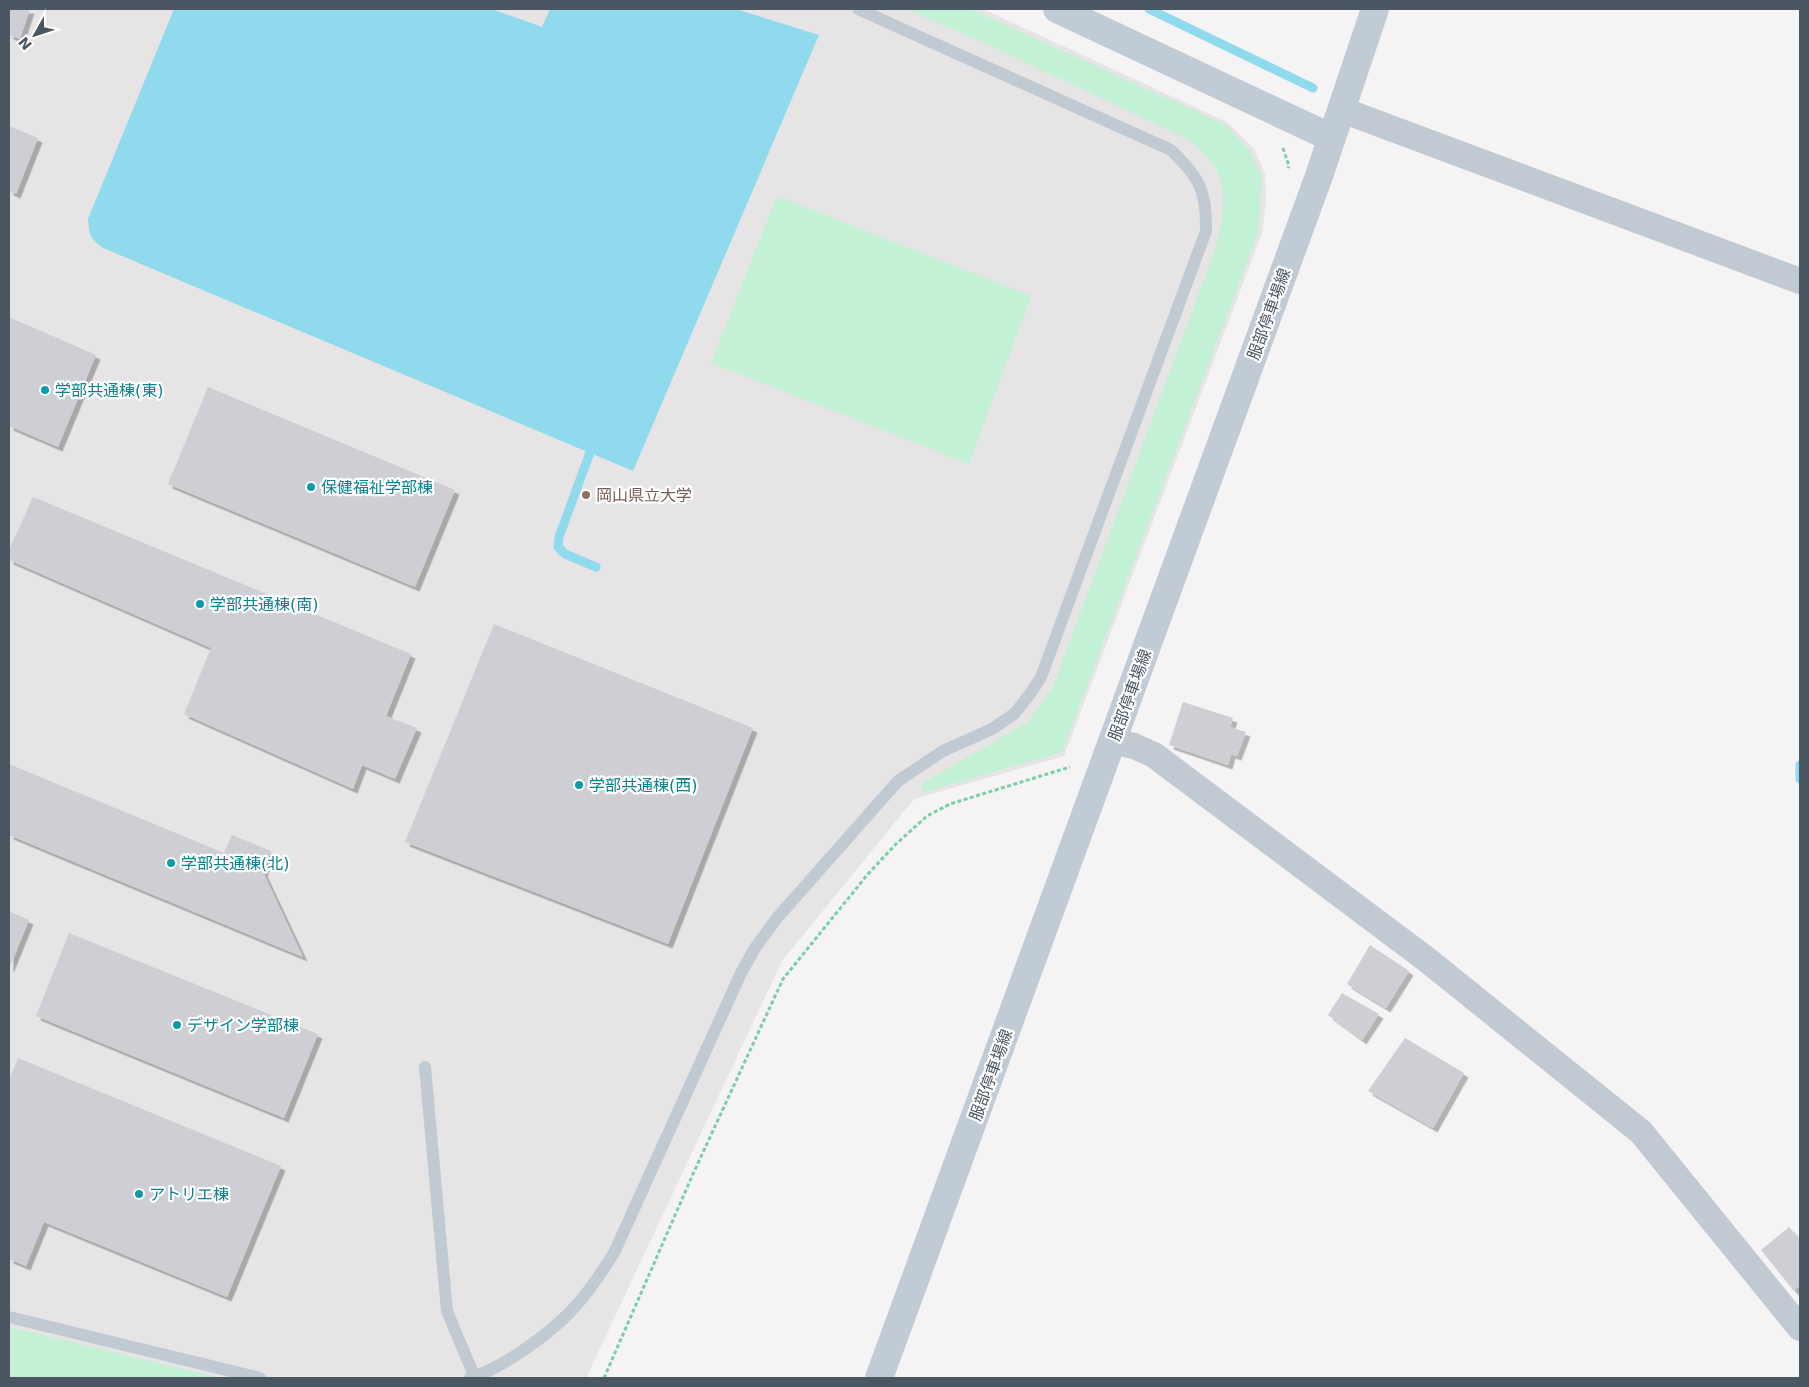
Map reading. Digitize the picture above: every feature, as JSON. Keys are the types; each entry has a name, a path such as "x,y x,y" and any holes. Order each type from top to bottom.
{"main road":[{"path":"1057,9 1332,138"},
{"name":"服部停車場線","path":"880,1378 1332,138 1375,9"}],"street":[{"path":"1342,110 1800,280"},
{"path":"1113,741 1134,746 1162,760 1426,959 1641,1132 1800,1328"}],"lane":[{"path":"425,1067 447,1311 473,1378 507,1360 542,1336 570,1312 596,1280 614,1253 740,973 755,948 777,918 898,781 943,751 992,728 1014,714 1041,677 1206,231 1206,208 1201,190 1191,168 1171,150 858,9"},
{"path":"9,1317 260,1378"}],"path":[{"path":"604,1378 693,1174 783,979 868,874 896,844 927,816 950,804 1071,767"}],"shaded area":[{"name":"岡山県立大学","path":"9,9 983,9 1227,122 1254,149 1265,174 1266,201 1262,233 1064,756 914,799 782,961 586,1378 9,1378"}],"green space":[{"path":"906,9 970,9 1226,125 1250,151 1262,177 1258,233 1062,752 925,792 921,787 926,781 1028,722 1053,687 1216,247 1223,213 1223,190 1216,169 1207,156 1189,140 995,48"},
{"path":"777,196 1031,296 969,464 711,363"},
{"path":"9,1327 220,1378 9,1378"}],"water":[{"path":"174,9 492,9 542,27 550,9 736,9 819,35 633,471 103,248 95,242 90,232 88,219"}],"building":[{"path":"9,9 30,9 20,39 9,35"},
{"path":"9,126 38,138 16,194 9,191"},
{"name":"学部共通棟(東)","path":"9,317 96,355 58,447 9,426"},
{"name":"保健福祉学部棟","path":"208,387 455,490 415,587 168,484"},
{"name":"学部共通棟(南)","path":"33,497 411,654 386,716 417,728 395,779 362,765 353,789 184,714 211,648 9,560 9,550"},
{"name":"学部共通棟(西)","path":"494,624 753,728 668,944 405,842"},
{"path":"1183,702 1233,718 1230,727 1246,732 1237,756 1231,754 1228,765 1169,745"},
{"name":"学部共通棟(北)","path":"9,764 224,853 232,835 271,851 263,872 303,957 9,835"},
{"path":"9,911 29,920 9,969"},
{"name":"デザイン学部棟","path":"69,933 318,1034 284,1118 36,1016"},
{"path":"1370,945 1409,971 1386,1008 1347,984"},
{"path":"1342,993 1379,1014 1362,1040 1328,1015"},
{"path":"1405,1038 1464,1073 1433,1128 1368,1091"},
{"name":"アトリエ棟","path":"18,1058 281,1166 227,1297 44,1222 26,1266 9,1259 9,1080"},
{"path":"1789,1227 1800,1240 1800,1285 1794,1291 1761,1250"}],"waterway":[{"path":"1149,9 1313,88"},
{"path":"592,447 559,537 558,547 565,554 596,567"},
{"path":"1800,765 1800,779"}],"place":[{"name":"学部共通棟(東)","path":"45,390"},
{"name":"保健福祉学部棟","path":"311,487"},
{"name":"岡山県立大学","path":"586,495"},
{"name":"学部共通棟(南)","path":"200,604"},
{"name":"学部共通棟(西)","path":"579,785"},
{"name":"学部共通棟(北)","path":"171,863"},
{"name":"デザイン学部棟","path":"177,1025"},
{"name":"アトリエ棟","path":"139,1194"}]}
